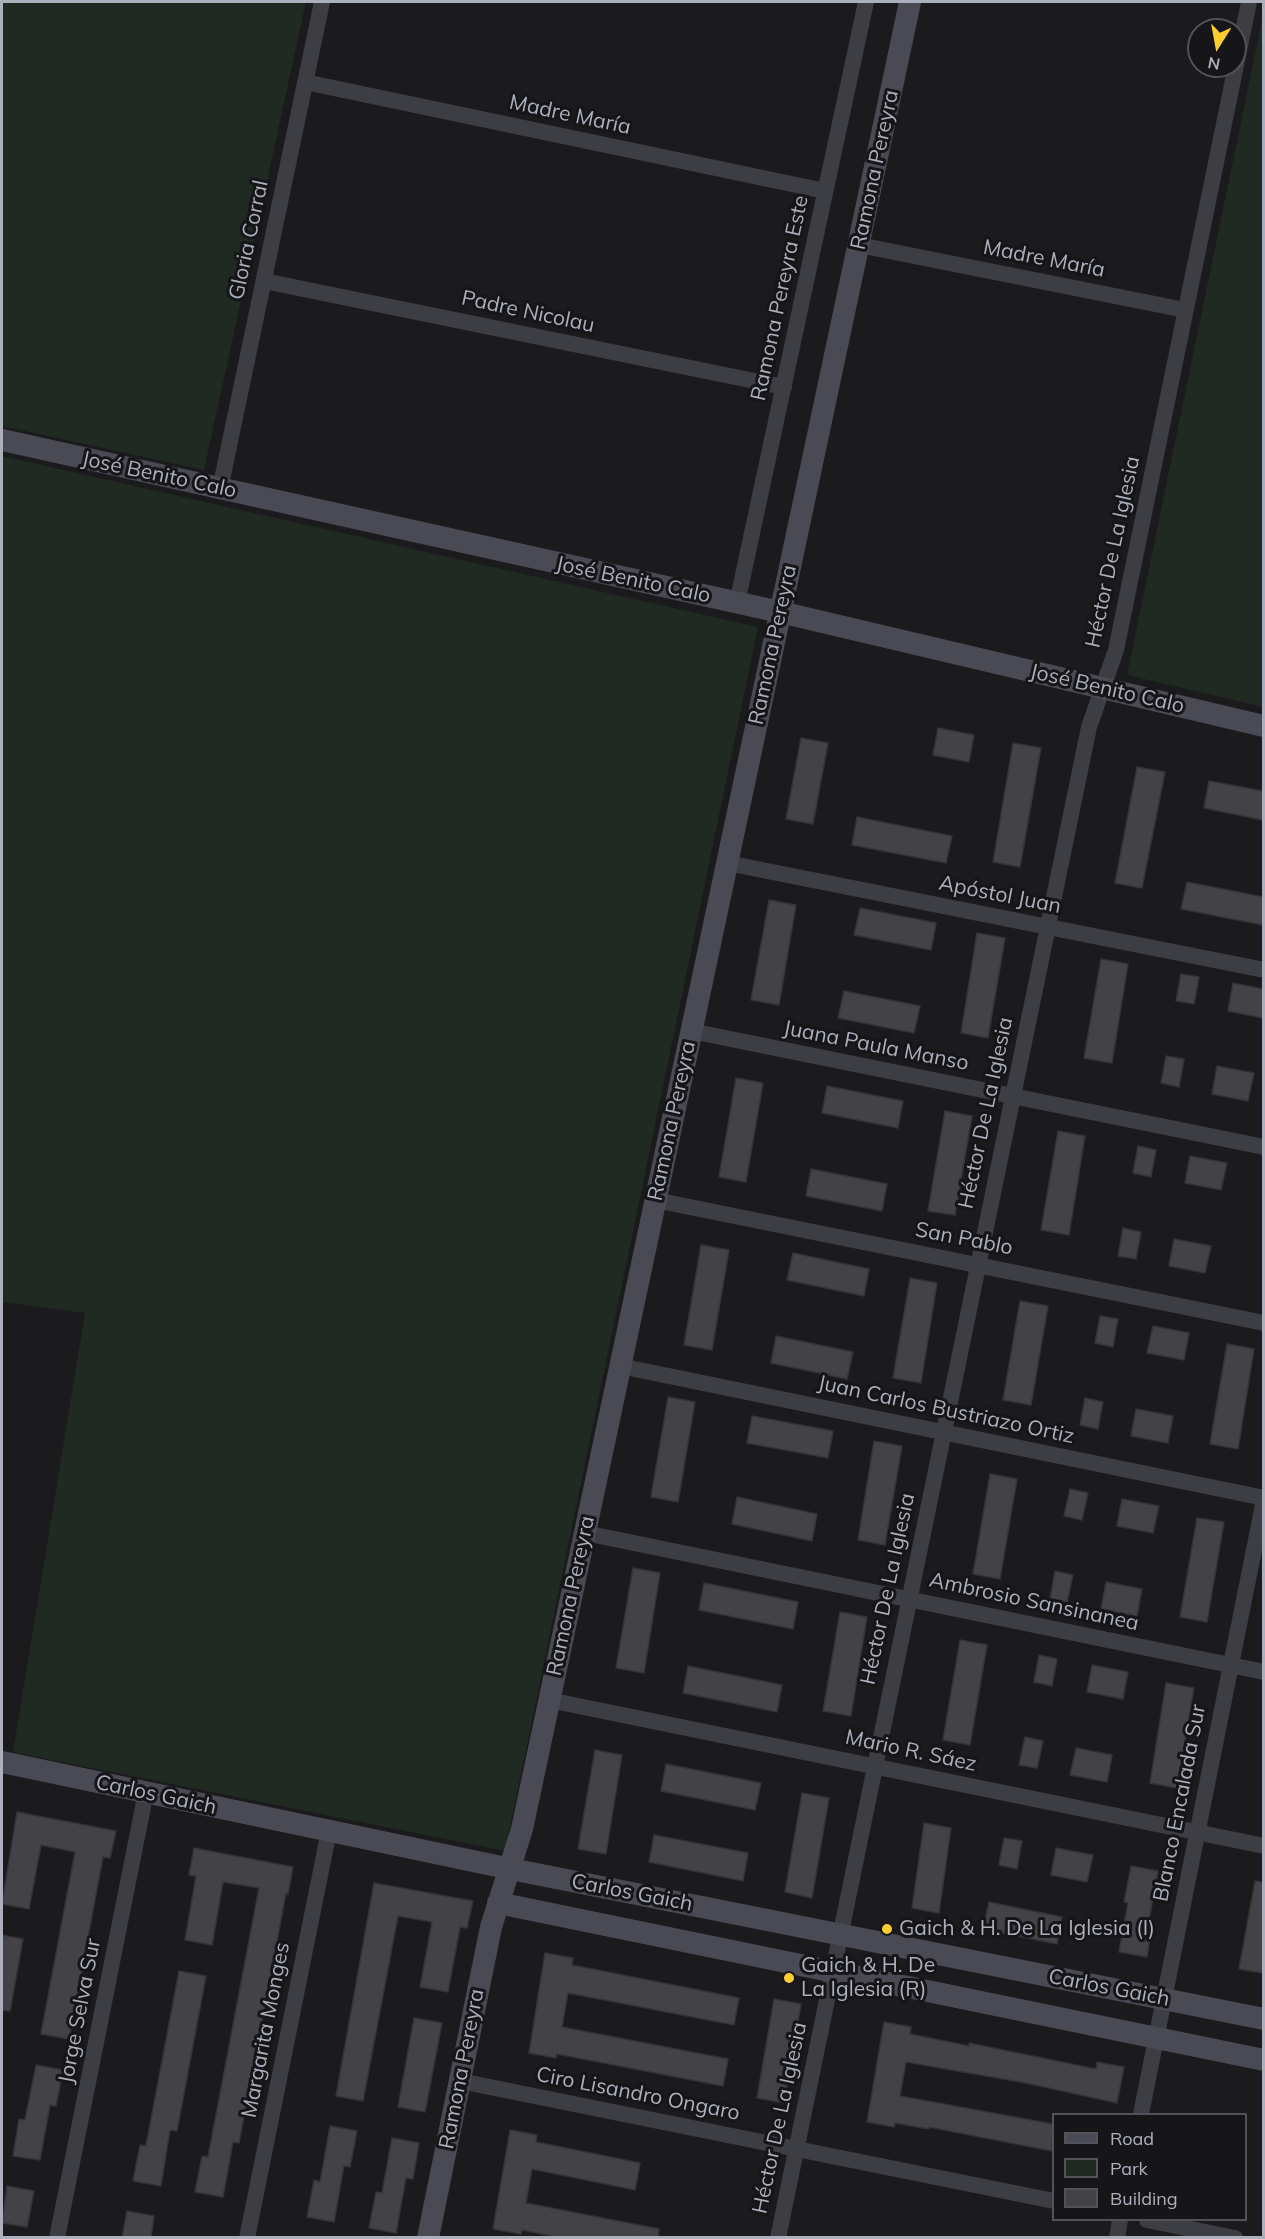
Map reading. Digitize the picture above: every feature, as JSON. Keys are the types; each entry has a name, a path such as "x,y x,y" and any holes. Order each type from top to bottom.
{"street":[{"name":"Gloria Corral","path":"220,489 322,2"},
{"name":"Ramona Pereyra Este","path":"737,603 866,2"},
{"name":"Ramona Pereyra","path":"428,2238 498,1904 511,1869 585,1533 910,2"},
{"name":"Héctor De La Iglesia","path":"778,2238 1089,727 1116,650 1249,2"},
{"name":"Madre María","path":"305,82 825,191"},
{"name":"Madre María","path":"859,245 1185,310"},
{"name":"Padre Nicolau","path":"264,281 784,387"},
{"name":"José Benito Calo","path":"2,440 780,612 1263,726"},
{"name":"Apóstol Juan","path":"727,863 1263,970"},
{"name":"Juana Paula Manso","path":"691,1031 1263,1147"},
{"name":"San Pablo","path":"656,1200 1263,1323"},
{"name":"Juan Carlos Bustriazo Ortiz","path":"620,1366 1263,1499"},
{"name":"Blanco Encalada Sur","path":"1141,2113 1263,1499"},
{"name":"Ambrosio Sansinanea","path":"585,1533 1263,1672"},
{"name":"Mario R. Sáez","path":"549,1700 1263,1846"},
{"name":"Carlos Gaich","path":"2,1762 511,1869 1263,2019"},
{"name":"Jorge Selva Sur","path":"57,2238 146,1792"},
{"name":"Margarita Monges","path":"247,2238 329,1831"},
{"name":"Carlos Gaich","path":"498,1904 1263,2060"},
{"name":"Ciro Lisandro Ongaro","path":"460,2081 1052,2201"},
{"path":"1117,2238 1120,2221"},
{"path":"1152,2221 1236,2238"}],"green space":[{"path":"2,2 306,2 204,470 2,426"},
{"path":"1263,15 1264,707 1127,675"},
{"path":"2,456 758,627 505,1851 13,1752 85,1313 2,1302"}],"building":[{"path":"938,728 974,735 969,762 933,755"},
{"path":"801,738 828,743 813,824 786,819"},
{"path":"1013,743 1041,748 1020,867 993,862"},
{"path":"1137,767 1165,772 1142,888 1115,883"},
{"path":"1209,781 1263,791 1263,820 1204,808"},
{"path":"857,817 952,836 946,863 852,845"},
{"path":"1187,882 1263,897 1263,925 1181,909"},
{"path":"769,900 796,905 779,1005 751,1000"},
{"path":"860,908 936,923 931,950 854,935"},
{"path":"977,933 1005,938 988,1038 961,1033"},
{"path":"1101,959 1128,964 1112,1063 1084,1058"},
{"path":"1181,974 1199,977 1194,1004 1176,1001"},
{"path":"1233,983 1263,989 1263,1018 1228,1011"},
{"path":"844,991 920,1006 914,1033 838,1018"},
{"path":"1166,1056 1184,1059 1179,1087 1161,1083"},
{"path":"1217,1066 1254,1073 1248,1101 1212,1094"},
{"path":"736,1078 763,1083 746,1182 719,1177"},
{"path":"827,1086 903,1101 898,1128 822,1113"},
{"path":"945,1111 972,1116 955,1215 928,1211"},
{"path":"1058,1131 1085,1136 1069,1235 1041,1230"},
{"path":"1138,1146 1156,1150 1151,1177 1133,1173"},
{"path":"1190,1156 1227,1163 1221,1190 1185,1183"},
{"path":"811,1169 887,1184 882,1211 806,1196"},
{"path":"1123,1228 1141,1232 1136,1259 1118,1256"},
{"path":"1174,1239 1211,1246 1205,1273 1169,1266"},
{"path":"701,1245 729,1250 712,1350 684,1345"},
{"path":"793,1253 869,1269 864,1296 787,1280"},
{"path":"910,1278 937,1283 921,1383 893,1378"},
{"path":"1020,1301 1048,1306 1031,1405 1003,1400"},
{"path":"1100,1316 1118,1319 1113,1347 1095,1343"},
{"path":"1153,1326 1189,1333 1184,1360 1147,1353"},
{"path":"776,1336 853,1352 847,1379 771,1363"},
{"path":"1227,1344 1254,1349 1238,1449 1210,1444"},
{"path":"668,1397 695,1402 678,1502 651,1497"},
{"path":"1085,1398 1103,1402 1098,1429 1080,1425"},
{"path":"1136,1409 1173,1416 1168,1443 1131,1436"},
{"path":"752,1416 833,1431 828,1458 747,1443"},
{"path":"874,1441 902,1446 885,1545 858,1540"},
{"path":"990,1474 1017,1479 1000,1579 973,1574"},
{"path":"1070,1489 1088,1493 1082,1520 1064,1516"},
{"path":"737,1497 817,1514 812,1541 732,1524"},
{"path":"1122,1499 1159,1506 1153,1533 1117,1526"},
{"path":"1197,1518 1224,1522 1207,1622 1180,1617"},
{"path":"633,1568 660,1573 644,1673 616,1668"},
{"path":"1055,1571 1073,1575 1067,1602 1050,1599"},
{"path":"1106,1582 1142,1589 1137,1616 1101,1609"},
{"path":"704,1583 798,1602 793,1629 699,1610"},
{"path":"840,1612 867,1617 851,1716 823,1711"},
{"path":"960,1640 987,1645 970,1745 943,1740"},
{"path":"1039,1655 1057,1659 1052,1686 1034,1682"},
{"path":"1092,1665 1128,1672 1123,1699 1087,1692"},
{"path":"688,1666 782,1685 777,1712 683,1693"},
{"path":"1166,1683 1194,1688 1177,1788 1150,1783"},
{"path":"1025,1737 1043,1741 1037,1768 1019,1765"},
{"path":"1076,1748 1112,1755 1107,1782 1070,1775"},
{"path":"595,1750 622,1755 606,1854 578,1849"},
{"path":"666,1764 761,1783 755,1810 661,1791"},
{"path":"802,1793 829,1798 812,1898 785,1892"},
{"path":"17,1812 116,1831 110,1858 103,1857 69,2039 41,2034 75,1852 41,1845 29,1909 2,1904"},
{"path":"924,1823 951,1828 939,1913 912,1908"},
{"path":"654,1835 748,1853 743,1881 649,1862"},
{"path":"1004,1838 1022,1841 1017,1869 999,1865"},
{"path":"194,1848 293,1867 288,1894 286,1893 239,2143 233,2142 223,2197 195,2192 202,2156 208,2157 259,1888 223,1882 212,1945 185,1940 196,1876 189,1875"},
{"path":"1056,1848 1093,1855 1087,1882 1051,1875"},
{"path":"1131,1866 1158,1871 1149,1920 1153,1920 1147,1957 1119,1952 1128,1903 1124,1902"},
{"path":"1255,1881 1263,1882 1263,1973 1239,1969"},
{"path":"374,1883 473,1901 467,1928 460,1927 448,1992 420,1987 432,1922 398,1916 363,2101 336,2096"},
{"path":"989,1902 1062,1917 1057,1944 983,1929"},
{"path":"2,1935 23,1939 10,2011 2,2010"},
{"path":"545,1953 573,1958 572,1965 739,1998 734,2025 568,1993 562,2027 728,2059 723,2086 557,2054 556,2058 529,2053"},
{"path":"179,1971 206,1976 177,2131 170,2130 161,2186 133,2181 140,2145 146,2146"},
{"path":"774,1999 801,2004 784,2103 757,2098"},
{"path":"414,2018 442,2023 425,2112 398,2107"},
{"path":"884,2022 911,2027 910,2034 969,2046 969,2043 1096,2069 1097,2062 1124,2067 1117,2103 1026,2083 906,2062 900,2096 1052,2124 1052,2151 929,2127 929,2129 895,2123 894,2127 867,2122"},
{"path":"36,2065 63,2070 56,2106 50,2105 40,2160 13,2156 19,2119 25,2120"},
{"path":"330,2126 357,2131 350,2167 344,2166 334,2222 307,2217 314,2180 320,2182"},
{"path":"510,2130 537,2135 536,2142 640,2163 635,2190 532,2169 526,2203 659,2229 658,2238 562,2238 522,2230 521,2234 493,2229"},
{"path":"392,2138 419,2143 413,2179 406,2178 396,2233 369,2228 376,2192 382,2193"},
{"path":"7,2186 34,2191 27,2227 2,2223"},
{"path":"127,2211 154,2216 151,2238 122,2238"}],"place":[{"name":"Gaich & H. De La Iglesia (I)","path":"887,1929"},
{"name":"Gaich & H. De La Iglesia (R)","path":"789,1978"}]}
